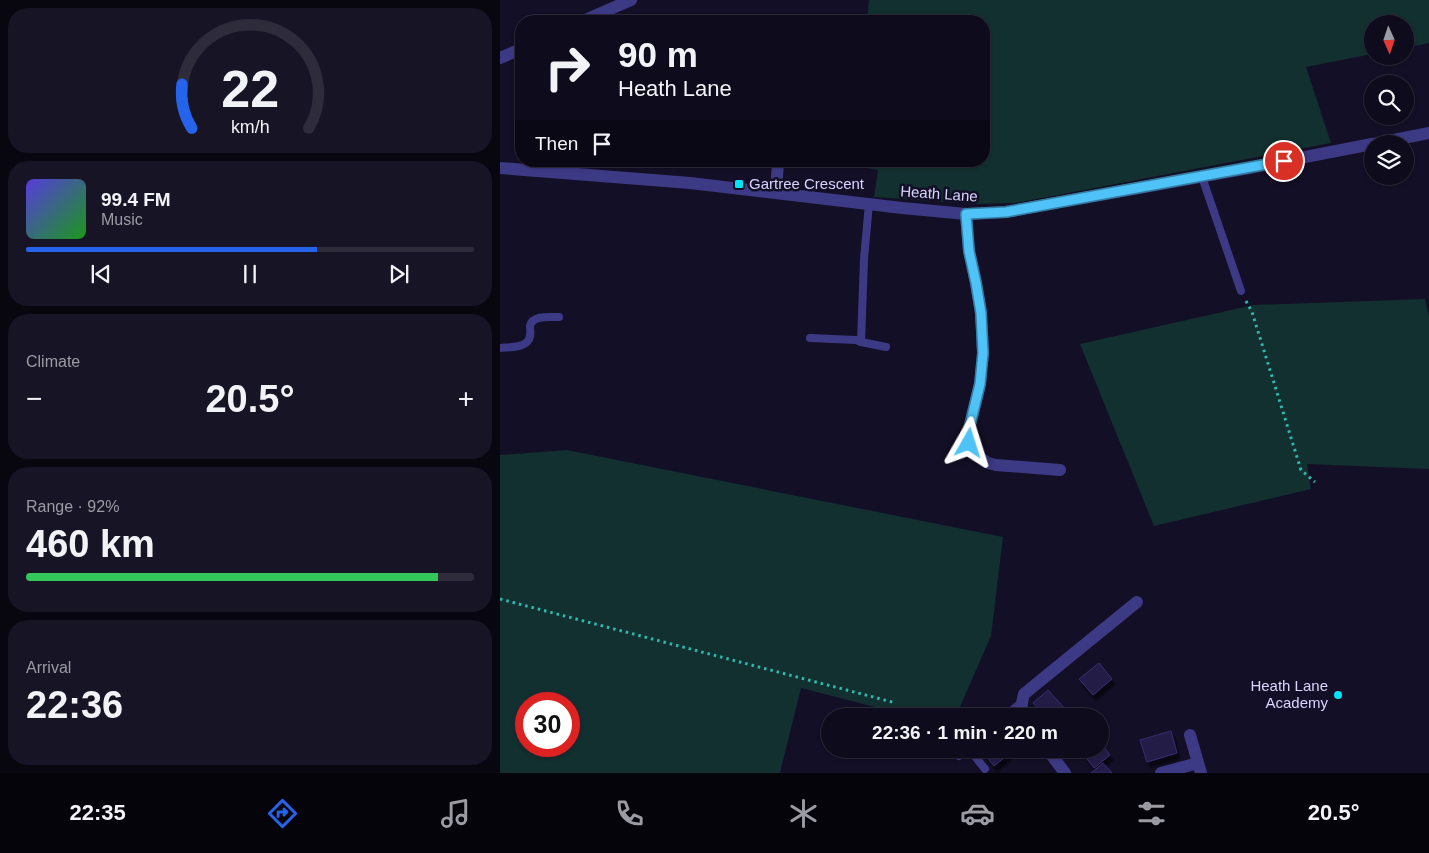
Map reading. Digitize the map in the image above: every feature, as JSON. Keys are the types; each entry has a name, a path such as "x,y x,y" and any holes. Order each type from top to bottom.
{"street":[{"path":"597,15 631,0"},
{"path":"500,58 515,52"},
{"name":"Heath Lane","path":"1414,136 1429,133"},
{"name":"Heath Lane","path":"500,168 507,167 690,183 966,214 1006,212 1364,146"},
{"path":"776,194 778,167"},
{"path":"966,214 969,251 981,313 983,353 980,384 968,433 969,443 977,454 988,463 1060,470"},
{"path":"1022,708 1024,694 1137,602"},
{"path":"1161,773 1199,768 1190,735"},
{"path":"1054,758 1065,773"}],"lane":[{"path":"1202,177 1241,291"},
{"path":"861,342 864,259 870,204"},
{"path":"500,348 516,347 527,342 530,336 531,323 534,320 544,317 559,317"},
{"path":"810,338 856,340 868,344 886,346"},
{"path":"1015,708 1021,703"},
{"path":"976,758 985,769"}],"path":[{"path":"1241,291 1252,312 1301,470 1315,482"},
{"path":"500,599 896,702"}],"green space":[{"path":"869,0 1429,0 1429,43 1414,46 1414,15 1364,15 1364,56 1306,67 1331,143 1016,203 976,204 874,197 878,170 861,167 990,167 990,15 868,15"},
{"path":"1425,299 1429,317 1429,469 1307,464 1311,489 1154,526 1080,344 1253,305"},
{"path":"567,450 1003,537 991,636 960,708 879,708 801,688 780,773 500,773 500,455"}],"building":[{"path":"1099,663 1112,679 1093,695 1079,679"},
{"path":"1048,690 1064,708 1038,708 1033,703"},
{"path":"1171,731 1177,753 1147,762 1140,740"},
{"path":"988,758 1004,758 994,766"},
{"path":"1086,758 1106,758 1094,768"},
{"path":"1103,763 1112,773 1091,773"}],"place":[{"name":"Gartree Crescent","path":"739,184"},
{"name":"Heath Lane Academy","path":"1338,695"}],"route":[{"path":"969,443 968,433 980,384 983,353 981,313 969,251 966,214 1006,212 1284,161"}]}
